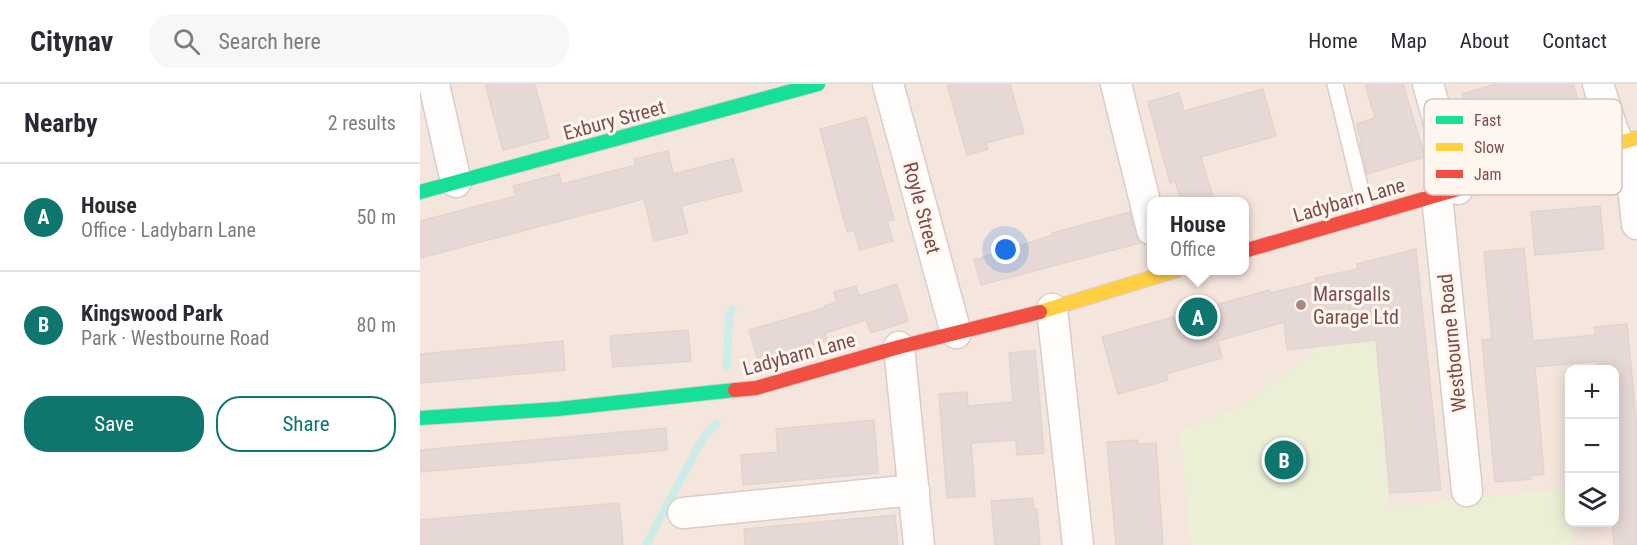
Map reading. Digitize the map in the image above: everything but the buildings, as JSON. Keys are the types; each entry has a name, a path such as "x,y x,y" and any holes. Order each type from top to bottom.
{"street":[{"path":"434,84 456,182"},
{"name":"Exbury Street","path":"420,192 818,84"},
{"name":"Royle Street","path":"888,84 956,333"},
{"path":"1116,84 1147,211"},
{"name":"Westbourne Road","path":"1428,84 1431,99"},
{"path":"1598,84 1606,99"},
{"path":"1628,141 1637,224"},
{"name":"Ladybarn Lane","path":"1249,250 1437,195"},
{"name":"Westbourne Road","path":"1448,195 1467,491"},
{"name":"Ladybarn Lane","path":"420,418 558,409 756,388 899,347 1052,309 1158,275"},
{"path":"1052,309 1078,545"},
{"path":"899,347 919,545"},
{"path":"683,513 914,490"}],"lane":[{"path":"1335,84 1367,215"}],"shaded area":[{"path":"420,84 1637,84 1637,545 420,545"}],"green space":[{"path":"1377,341 1388,507 1565,489 1565,527 1571,527 1574,545 1191,545 1180,432 1240,407 1324,344"}],"waterway":[{"path":"727,366 729,315 733,309"},
{"path":"646,545 703,438 716,424"}],"traffic: fast":[{"path":"420,192 818,84"},
{"path":"420,418 558,409 735,390"}],"traffic: slow":[{"path":"1622,142 1637,138"},
{"path":"1040,312 1161,275"}],"traffic: jam":[{"path":"1249,250 1437,195"},
{"path":"735,390 756,388 899,347 1040,312"}],"place":[{"name":"Marsgalls Garage Ltd","path":"1301,305"},
{"name":"House","path":"1198,317"},
{"name":"Kingswood Park","path":"1284,460"}]}
